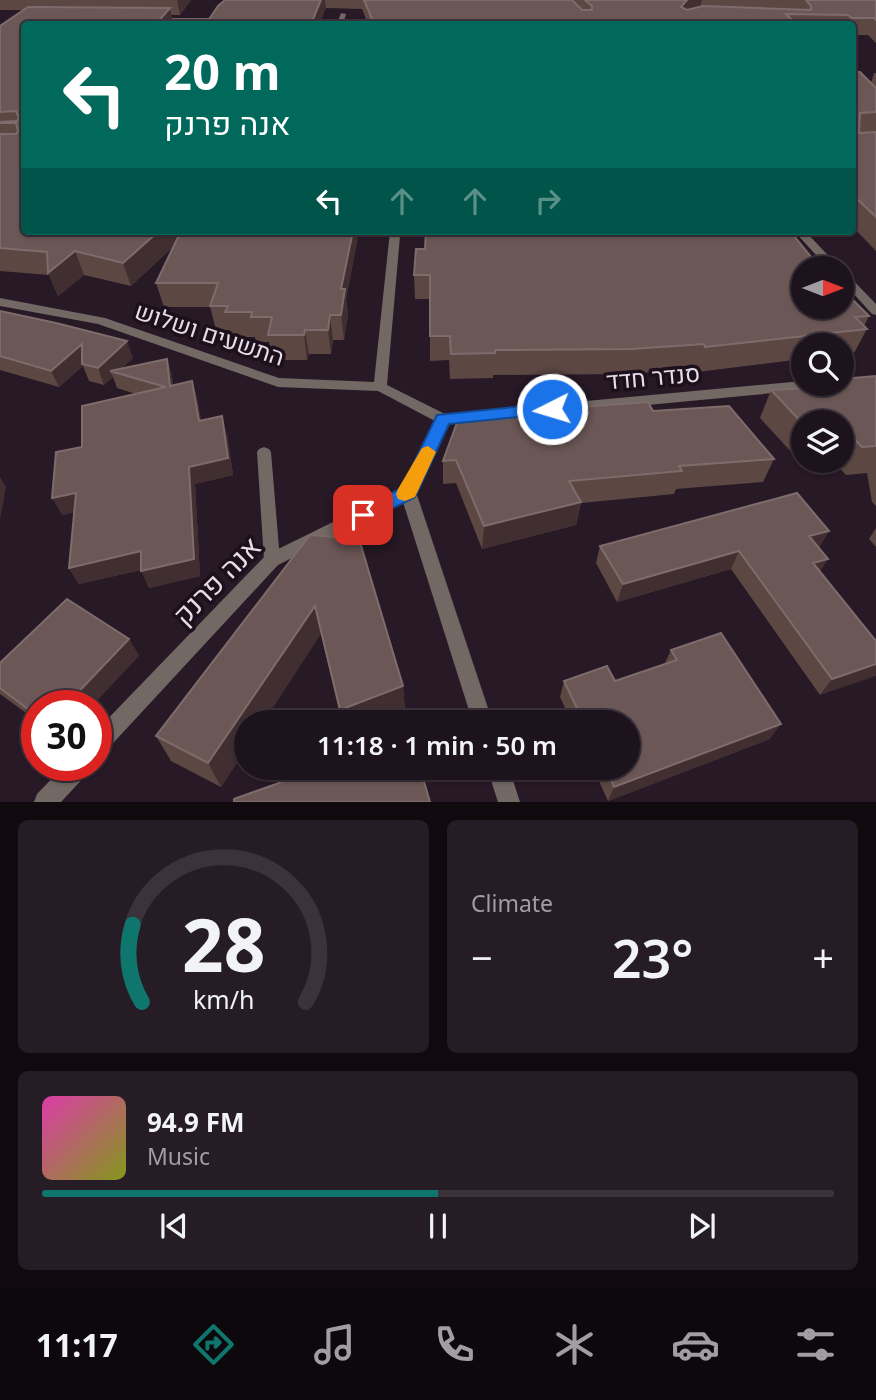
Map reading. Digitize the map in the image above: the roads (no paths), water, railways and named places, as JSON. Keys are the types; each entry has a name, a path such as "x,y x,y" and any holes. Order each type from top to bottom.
{"street":[{"path":"216,21 224,13"},
{"path":"341,21 343,14"},
{"path":"151,20 183,21"},
{"path":"380,387 395,235"},
{"path":"803,235 823,256"},
{"path":"854,288 876,311"},
{"name":"התשעים ושלוש","path":"0,302 101,321 278,382 380,387 443,419"},
{"name":"סנדר חדד","path":"443,419 791,386"},
{"path":"443,419 408,492 479,710"},
{"name":"אנה פרנק","path":"112,730 272,560 408,492"},
{"path":"502,780 509,802"},
{"path":"45,802 65,781"}],"lane":[{"path":"264,452 272,560"}]}
